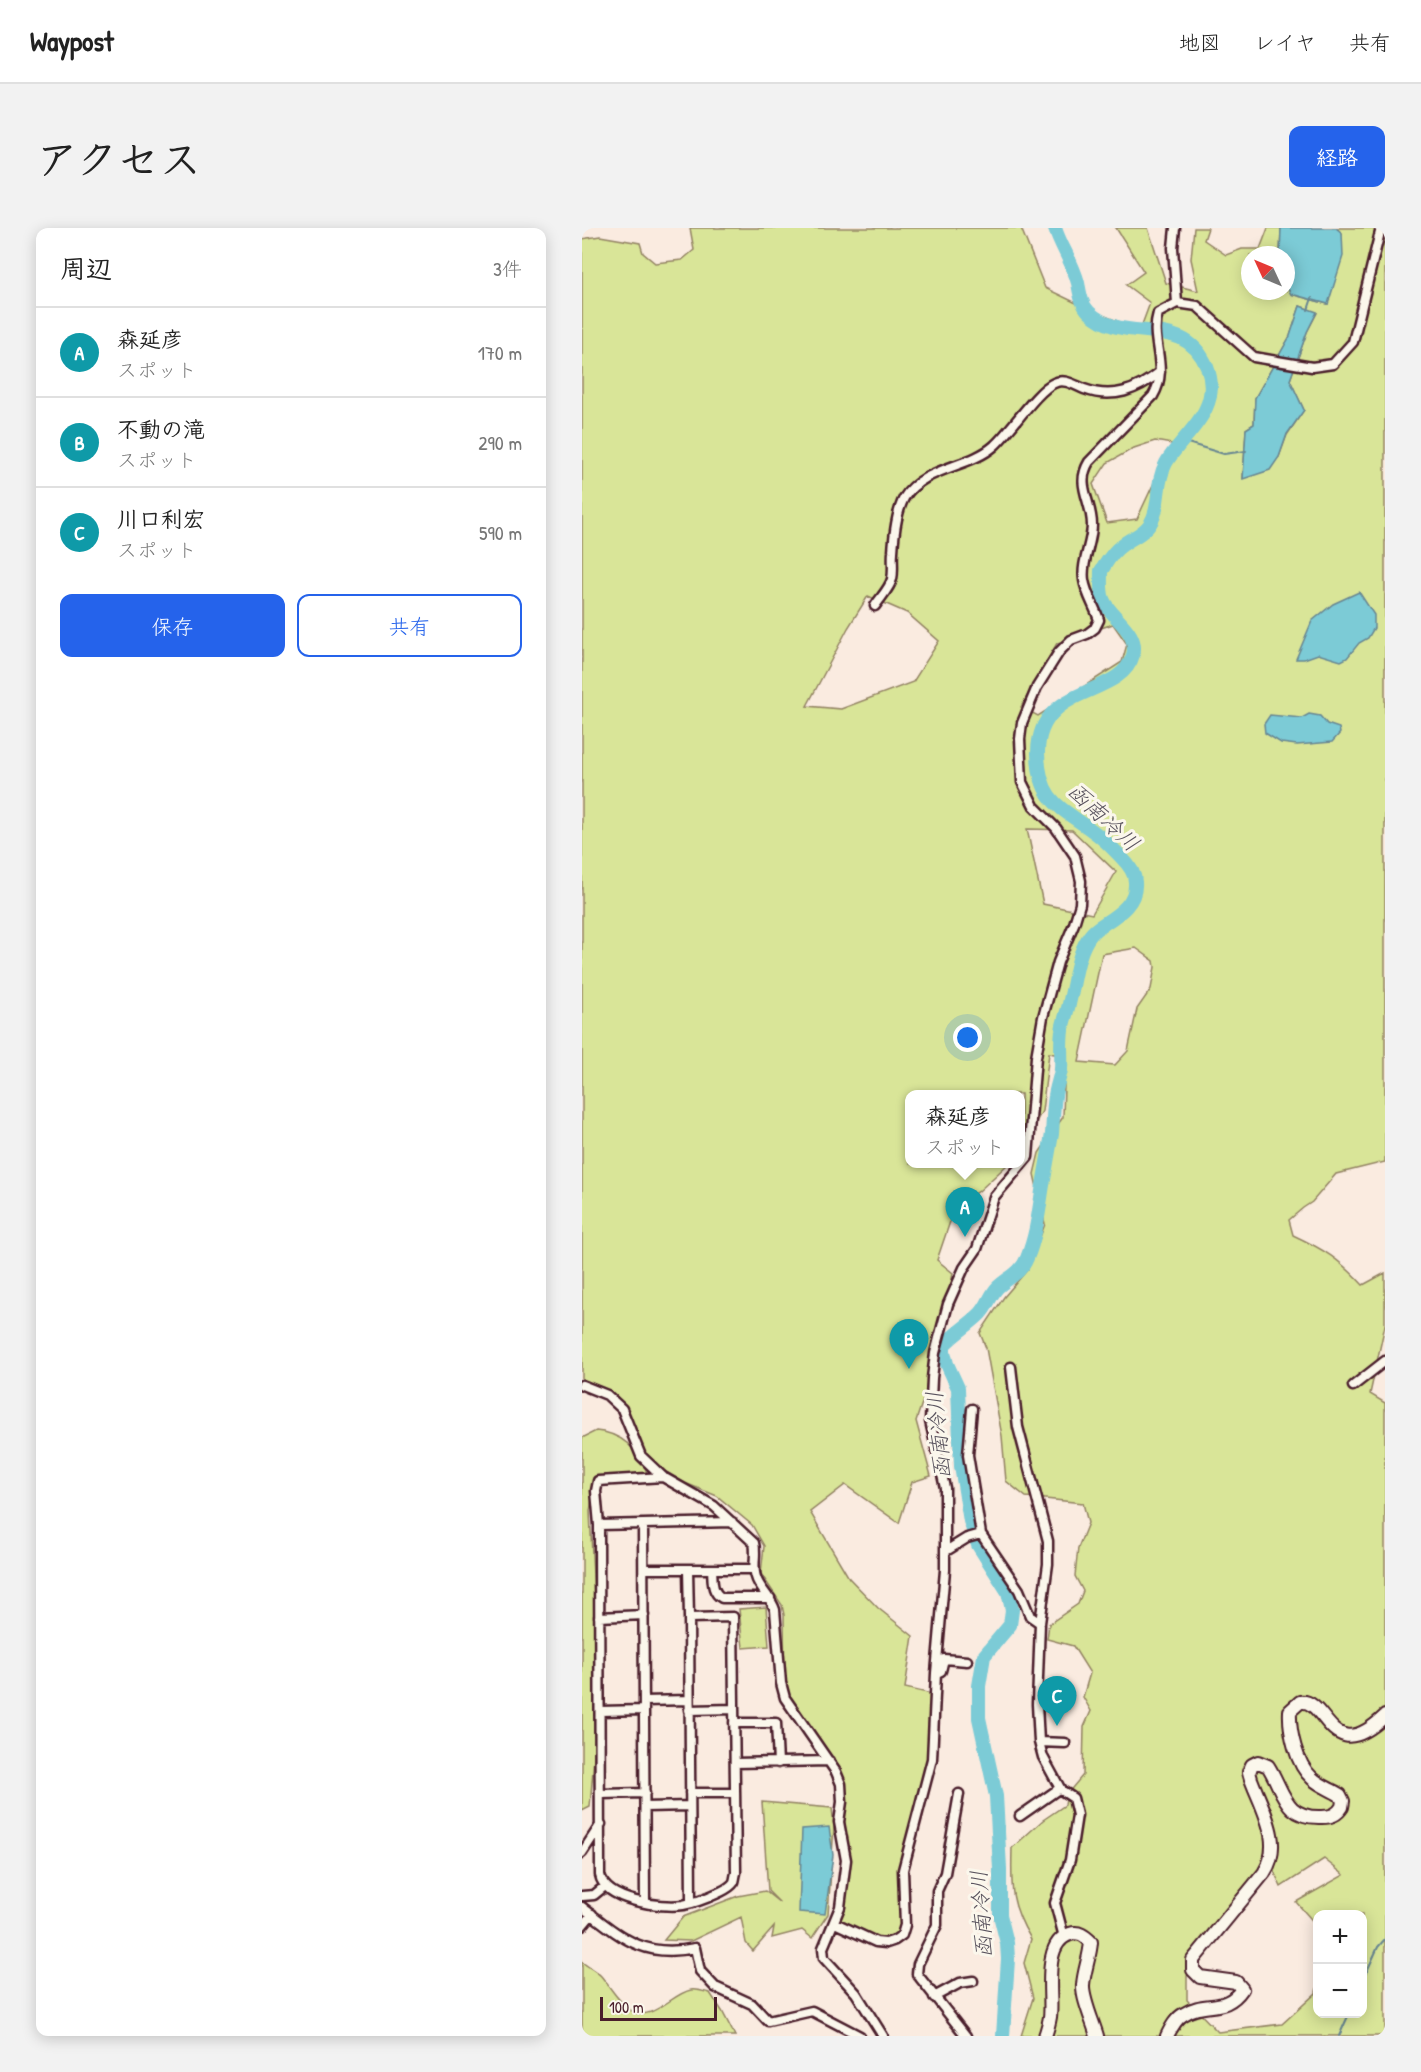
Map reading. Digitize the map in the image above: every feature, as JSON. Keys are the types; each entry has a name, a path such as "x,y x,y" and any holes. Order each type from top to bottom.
{"street":[{"path":"1175,228 1173,248 1177,303"},
{"path":"1025,1161 1028,1157 1036,1057 1043,1017 1058,962 1080,904 1081,881 1075,856 1056,828 1034,806 1022,782 1020,739 1022,723 1037,687 1059,652 1071,640 1095,628 1099,620 1084,581 1092,528 1082,479 1085,469 1153,396 1159,385 1160,372 1155,326 1158,313 1177,303 1197,306 1203,310 1239,346 1254,357 1312,368 1333,364 1353,342 1381,228"},
{"path":"875,606 892,581 893,554 900,508 905,496 920,482 983,454 995,446 1053,383 1067,381 1100,394 1121,394 1144,385 1160,372"},
{"path":"835,1923 876,1942 886,1943 902,1935 906,1912 903,1870 932,1759 946,1551 945,1488 930,1421 935,1353 948,1304 964,1268 977,1249 994,1197 1019,1168"},
{"path":"1353,1386 1385,1361"},
{"path":"1011,1366 1018,1427 1048,1541 1040,1623 1037,1704 1039,1742 1043,1757 1060,1788 1073,1798 1077,1815 1071,1860 1055,1904 1064,1936"},
{"path":"582,1385 607,1395 622,1409 641,1455 663,1477 714,1506 754,1543 756,1548 754,1569 759,1585 776,1610 781,1683 785,1698 829,1761 841,1784 840,1830 846,1860 840,1907 835,1923 822,1948 824,1958 856,1993 883,2036"},
{"path":"972,1409 968,1455 981,1534 1019,1590 1030,1616 1040,1623"},
{"path":"663,1477 598,1481 596,1491 600,1875 605,1886 611,1891 645,1903 666,1905 691,1902 728,1888 733,1883 736,1873 733,1617 689,1618"},
{"path":"598,1525 732,1522"},
{"path":"643,1525 645,1903"},
{"path":"946,1551 967,1538 981,1534"},
{"path":"644,1569 754,1569"},
{"path":"688,1569 691,1902"},
{"path":"712,1569 713,1588 722,1598 770,1598"},
{"path":"599,1617 644,1615"},
{"path":"936,1673 942,1671 944,1659 967,1661"},
{"path":"600,1711 689,1700"},
{"path":"1167,2036 1183,2014 1197,2008 1225,2004 1235,2000 1242,1989 1236,1982 1200,1977 1193,1970 1193,1960 1264,1873 1272,1856 1273,1838 1251,1779 1249,1772 1252,1765 1258,1762 1268,1766 1285,1799 1297,1813 1312,1817 1331,1816 1339,1811 1343,1801 1340,1795 1319,1784 1305,1771 1291,1731 1290,1712 1300,1702 1311,1703 1317,1708 1327,1725 1347,1735 1368,1730 1385,1716"},
{"path":"690,1710 734,1709"},
{"path":"734,1723 776,1722 778,1763"},
{"path":"1039,1742 1065,1743"},
{"path":"735,1763 829,1761"},
{"path":"1020,1816 1060,1788"},
{"path":"600,1794 645,1793"},
{"path":"690,1793 735,1793"},
{"path":"959,1794 945,1873 937,1891 937,1925 918,1964 917,1974 966,2036"},
{"path":"645,1807 690,1806"},
{"path":"582,1853 601,1824"},
{"path":"582,1896 594,1895 605,1886"},
{"path":"582,1907 634,1945 678,1952 695,1948 700,1971 715,1988 752,2004 768,2021 812,2012 860,2036"},
{"path":"582,1926 592,1914"},
{"path":"1046,2036 1050,2017 1049,1969 1055,1949 1064,1936 1076,1933 1085,1936 1091,1942 1083,1988 1097,2036"},
{"path":"934,1997 960,1983 973,1981"}],"green space":[{"path":"690,228 1021,228 1045,288 1140,330 1150,303 1126,285 1144,272 1116,228 1148,228 1166,283 1198,291 1191,259 1194,228 1208,228 1204,240 1226,255 1241,249 1241,300 1295,300 1295,295 1328,304 1342,233 1336,228 1385,228 1385,1162 1336,1174 1312,1202 1289,1220 1293,1235 1331,1256 1363,1285 1385,1273 1385,1325 1370,1394 1385,1403 1385,2036 1021,2036 1033,1998 1024,1963 1031,1939 1015,1905 1012,1848 1043,1820 1065,1805 1067,1794 1083,1775 1084,1727 1091,1711 1083,1697 1090,1673 1073,1646 1047,1639 1049,1624 1078,1604 1083,1591 1075,1576 1078,1548 1088,1523 1083,1503 1026,1497 1006,1481 1002,1436 986,1348 980,1333 1004,1297 1028,1269 1045,1224 1034,1174 1039,1153 1063,1117 1065,1056 1049,1053 1042,1111 1025,1143 1025,1090 905,1090 905,1168 1004,1168 979,1191 955,1207 937,1260 953,1273 939,1352 916,1421 931,1476 912,1482 899,1523 845,1485 810,1512 849,1578 878,1608 913,1636 905,1688 932,1694 929,1754 902,1877 902,1916 898,1936 876,1942 836,1919 848,1850 837,1774 785,1698 784,1615 782,1605 761,1574 764,1546 752,1525 717,1496 685,1483 643,1458 614,1397 582,1386 582,239 600,236 640,243 643,253 655,263 682,260 694,250","holes":["1300,306 1317,313 1307,332 1290,380 1304,410 1287,435 1279,457 1243,478 1246,429 1254,424 1255,398 1290,336","1155,441 1172,444 1137,519 1107,523 1093,484 1107,463 1134,448","868,596 907,613 939,641 913,682 841,709 807,706 848,628","1113,624 1127,644 1122,662 1038,716 1021,707 1057,643","1027,829 1072,830 1116,872 1092,914 1043,904","1136,948 1154,961 1155,967 1151,989 1137,1009 1128,1051 1115,1065 1079,1062 1102,954","1324,1859 1344,1875 1296,1902 1313,1921 1313,1910 1367,1910 1367,2018 1313,2018 1313,1996 1282,2024 1218,2032 1187,2000 1187,1976 1214,1925 1270,1862 1281,1887"]},
{"path":"1268,228 1281,228 1280,246 1261,246"},
{"path":"596,1431 606,1432 622,1439 635,1451 648,1475 595,1480 590,1511 597,1664 595,1744 590,1807 582,1811 582,1438"},
{"path":"766,1607 769,1646 743,1648 739,1609"},
{"path":"762,1802 832,1808 834,1826 828,1914 812,1938 802,1930 772,1938 774,1927 753,1951 746,1943 741,1917 691,1941 664,1940 683,1917 738,1896 765,1891 780,1903 768,1891"},
{"path":"582,1962 601,1976 623,2004 639,2014 654,2010 684,1992 698,1990 710,1993 735,2036 582,2036"}],"water":[{"path":"1281,228 1336,228 1342,233 1343,256 1328,304 1295,295 1295,246 1280,246"},
{"path":"1300,306 1317,312 1307,332 1290,380 1304,410 1287,434 1279,457 1270,470 1243,479 1246,429 1254,424 1255,398 1290,336"},
{"path":"1359,592 1374,615 1374,628 1368,638 1359,643 1347,658 1341,661 1318,654 1296,659 1312,621 1333,604"},
{"path":"1309,714 1320,716 1327,724 1339,728 1340,733 1332,742 1297,745 1281,743 1265,733 1264,724 1270,715 1302,718"},
{"path":"829,1827 833,1855 825,1914 799,1912 802,1829"}],"waterway":[{"name":"函南冷川","path":"1003,2036 1007,1943 1000,1915 996,1796 979,1718 979,1686 984,1656 1010,1625 1012,1610 1008,1592 978,1545 970,1521 961,1466 958,1388 947,1364 944,1345 980,1314 995,1290 1018,1271 1027,1258 1035,1231 1052,1134 1055,1096 1061,1069 1063,1028 1080,957 1091,934 1122,911 1135,891 1134,875 1124,860 1048,795 1039,770 1038,753 1042,730 1051,714 1065,703 1113,679 1125,669 1133,655 1134,646 1128,631 1106,606 1103,599 1101,571 1115,551 1144,531 1150,524 1156,510 1160,479 1166,463 1202,415 1208,403 1211,388 1207,367 1197,350 1184,340 1169,334 1119,327 1103,322 1086,309 1076,276 1055,228"},
{"path":"1308,310 1312,298"},
{"path":"1181,441 1224,454 1246,451"},
{"path":"1367,1971 1378,1947 1385,1939"},
{"path":"1339,2036 1347,2018"}],"place":[{"name":"森延彦","path":"965,1237"},
{"name":"不動の滝","path":"909,1369"},
{"name":"川口利宏","path":"1057,1726"}]}
